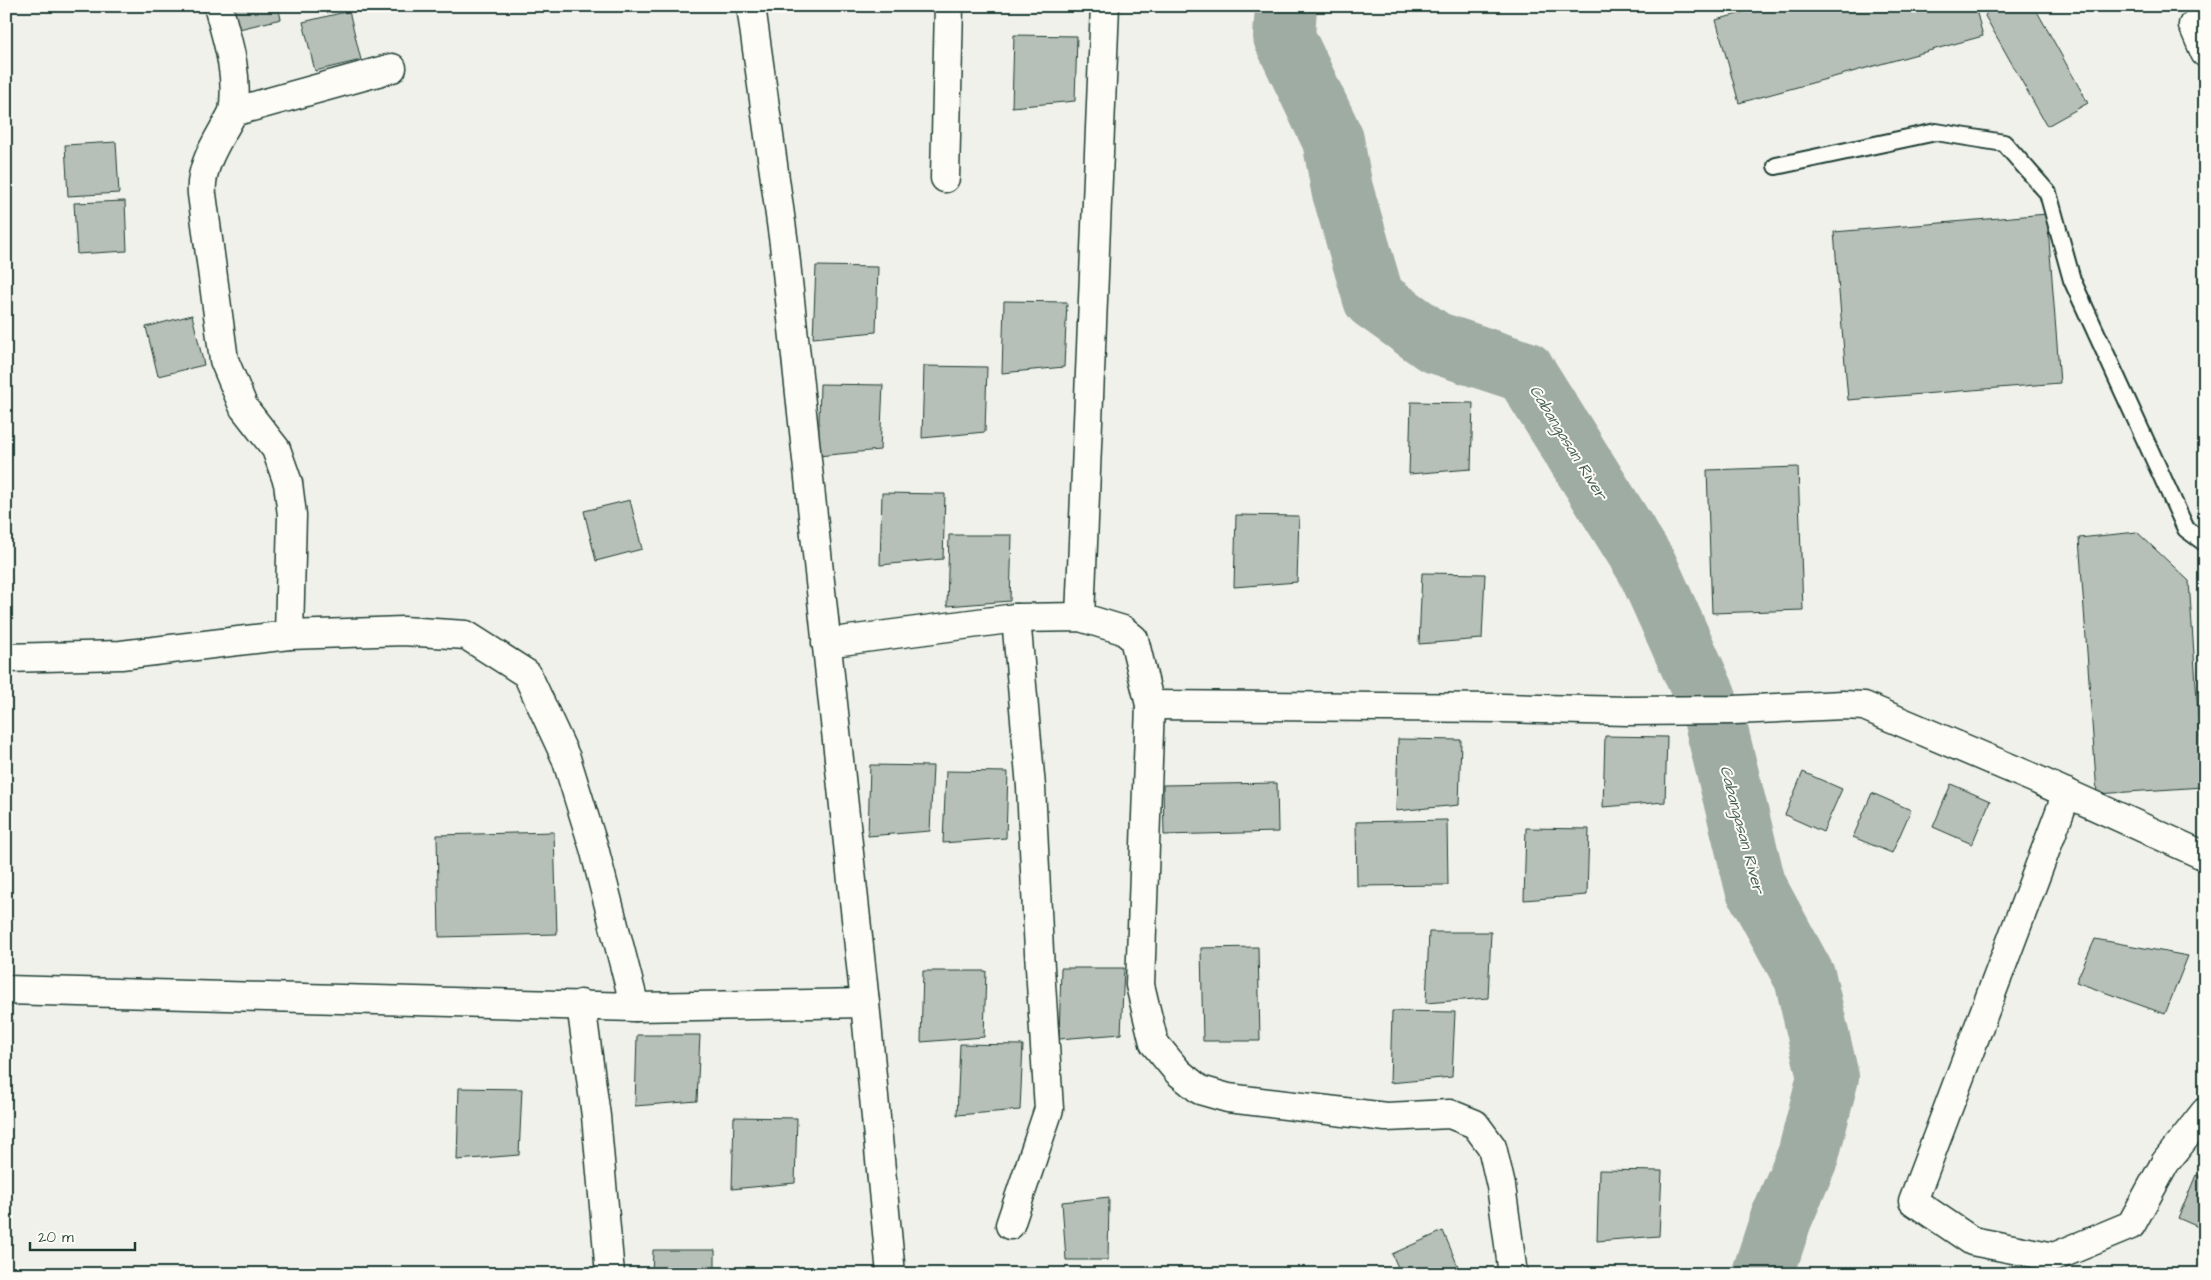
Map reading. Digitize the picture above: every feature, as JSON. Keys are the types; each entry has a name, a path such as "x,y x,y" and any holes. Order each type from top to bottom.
{"street":[{"path":"218,6 235,73 235,97 233,112 208,160 201,183 202,194 224,360 244,408 276,449 288,483 292,515 288,636"},
{"path":"751,6 784,244 865,1003 891,1274"},
{"path":"945,178 949,6"},
{"path":"1080,617 1105,6"},
{"path":"2193,25 2205,53"},
{"path":"233,112 392,68"},
{"path":"826,642 1016,618 1080,617 1123,630 1134,638 1150,705 1140,985 1154,1043 1178,1072 1200,1090 1228,1098 1386,1117 1450,1114 1475,1124 1492,1147 1501,1186 1513,1274"},
{"path":"1010,1224 1049,1110 1031,787 1016,618"},
{"path":"6,658 121,655 288,636 403,631 466,635 527,674 566,758 594,848 635,1007"},
{"path":"1150,705 1628,711 1864,706 2067,793 2205,856"},
{"path":"2067,793 1913,1201 1972,1241 2054,1257 2131,1225 2165,1163 2205,1112"},
{"path":"6,990 581,1004 635,1007 865,1003"},
{"path":"581,1004 596,1116 610,1274"}],"lane":[{"path":"1776,166 1936,132 2004,143 2048,193 2072,280 2186,528 2205,543"}],"building":[{"path":"229,6 278,6 281,19 235,30"},
{"path":"1766,6 1975,6 1983,36 1739,103 1716,20"},
{"path":"1990,6 2034,6 2088,103 2047,126 1985,16"},
{"path":"349,11 361,60 315,71 303,22"},
{"path":"1014,35 1077,36 1075,101 1012,107"},
{"path":"116,142 119,193 68,196 65,145"},
{"path":"125,201 127,251 77,254 74,203"},
{"path":"2047,214 2060,383 1848,400 1834,232"},
{"path":"816,266 878,267 876,332 813,338"},
{"path":"1004,301 1067,302 1064,367 1002,373"},
{"path":"192,315 204,365 158,376 146,327"},
{"path":"924,366 987,367 985,432 922,438"},
{"path":"820,384 883,385 880,450 818,456"},
{"path":"1411,402 1473,403 1471,469 1409,474"},
{"path":"1798,467 1803,610 1712,613 1707,470"},
{"path":"882,493 945,494 943,559 880,565"},
{"path":"630,500 642,549 596,561 584,511"},
{"path":"1236,515 1299,516 1297,582 1234,587"},
{"path":"2137,532 2189,581 2203,787 2097,794 2079,538"},
{"path":"949,535 1012,535 1010,601 947,606"},
{"path":"1422,573 1485,574 1482,639 1419,644"},
{"path":"1605,736 1667,737 1665,802 1603,807"},
{"path":"1398,739 1461,740 1459,805 1396,811"},
{"path":"870,765 933,766 930,831 868,836"},
{"path":"946,771 1008,772 1006,838 943,843"},
{"path":"1803,772 1842,789 1823,832 1785,815"},
{"path":"1277,783 1278,832 1164,835 1163,785"},
{"path":"1951,784 1990,801 1972,844 1933,827"},
{"path":"1872,793 1911,810 1892,853 1853,837"},
{"path":"1447,820 1448,885 1357,886 1356,822"},
{"path":"1526,828 1589,829 1587,895 1524,900"},
{"path":"554,832 557,934 439,937 437,835"},
{"path":"1429,932 1491,932 1488,998 1426,1003"},
{"path":"2095,939 2188,956 2165,1014 2076,982"},
{"path":"1258,947 1260,1041 1203,1041 1201,948"},
{"path":"1061,968 1124,968 1121,1034 1059,1039"},
{"path":"923,971 986,971 984,1037 921,1042"},
{"path":"1392,1011 1455,1012 1452,1077 1390,1083"},
{"path":"637,1035 700,1035 697,1101 635,1106"},
{"path":"960,1044 1023,1045 1020,1110 957,1115"},
{"path":"459,1088 522,1089 519,1155 457,1160"},
{"path":"734,1117 797,1118 795,1183 732,1189"},
{"path":"1599,1170 1662,1171 1659,1236 1597,1241"},
{"path":"2196,1175 2205,1178 2205,1230 2178,1218"},
{"path":"1109,1197 1108,1260 1066,1260 1062,1202"},
{"path":"1443,1231 1460,1271 1454,1274 1401,1274 1392,1254"},
{"path":"653,1250 715,1250 715,1274 652,1274"}],"waterway":[{"name":"Cabangasan River","path":"1286,6 1284,37 1333,140 1342,189 1374,299 1434,342 1525,372 1647,567 1706,698"},
{"name":"Cabangasan River","path":"1715,722 1756,888 1805,978 1828,1077 1808,1156 1781,1219 1763,1274"}]}
